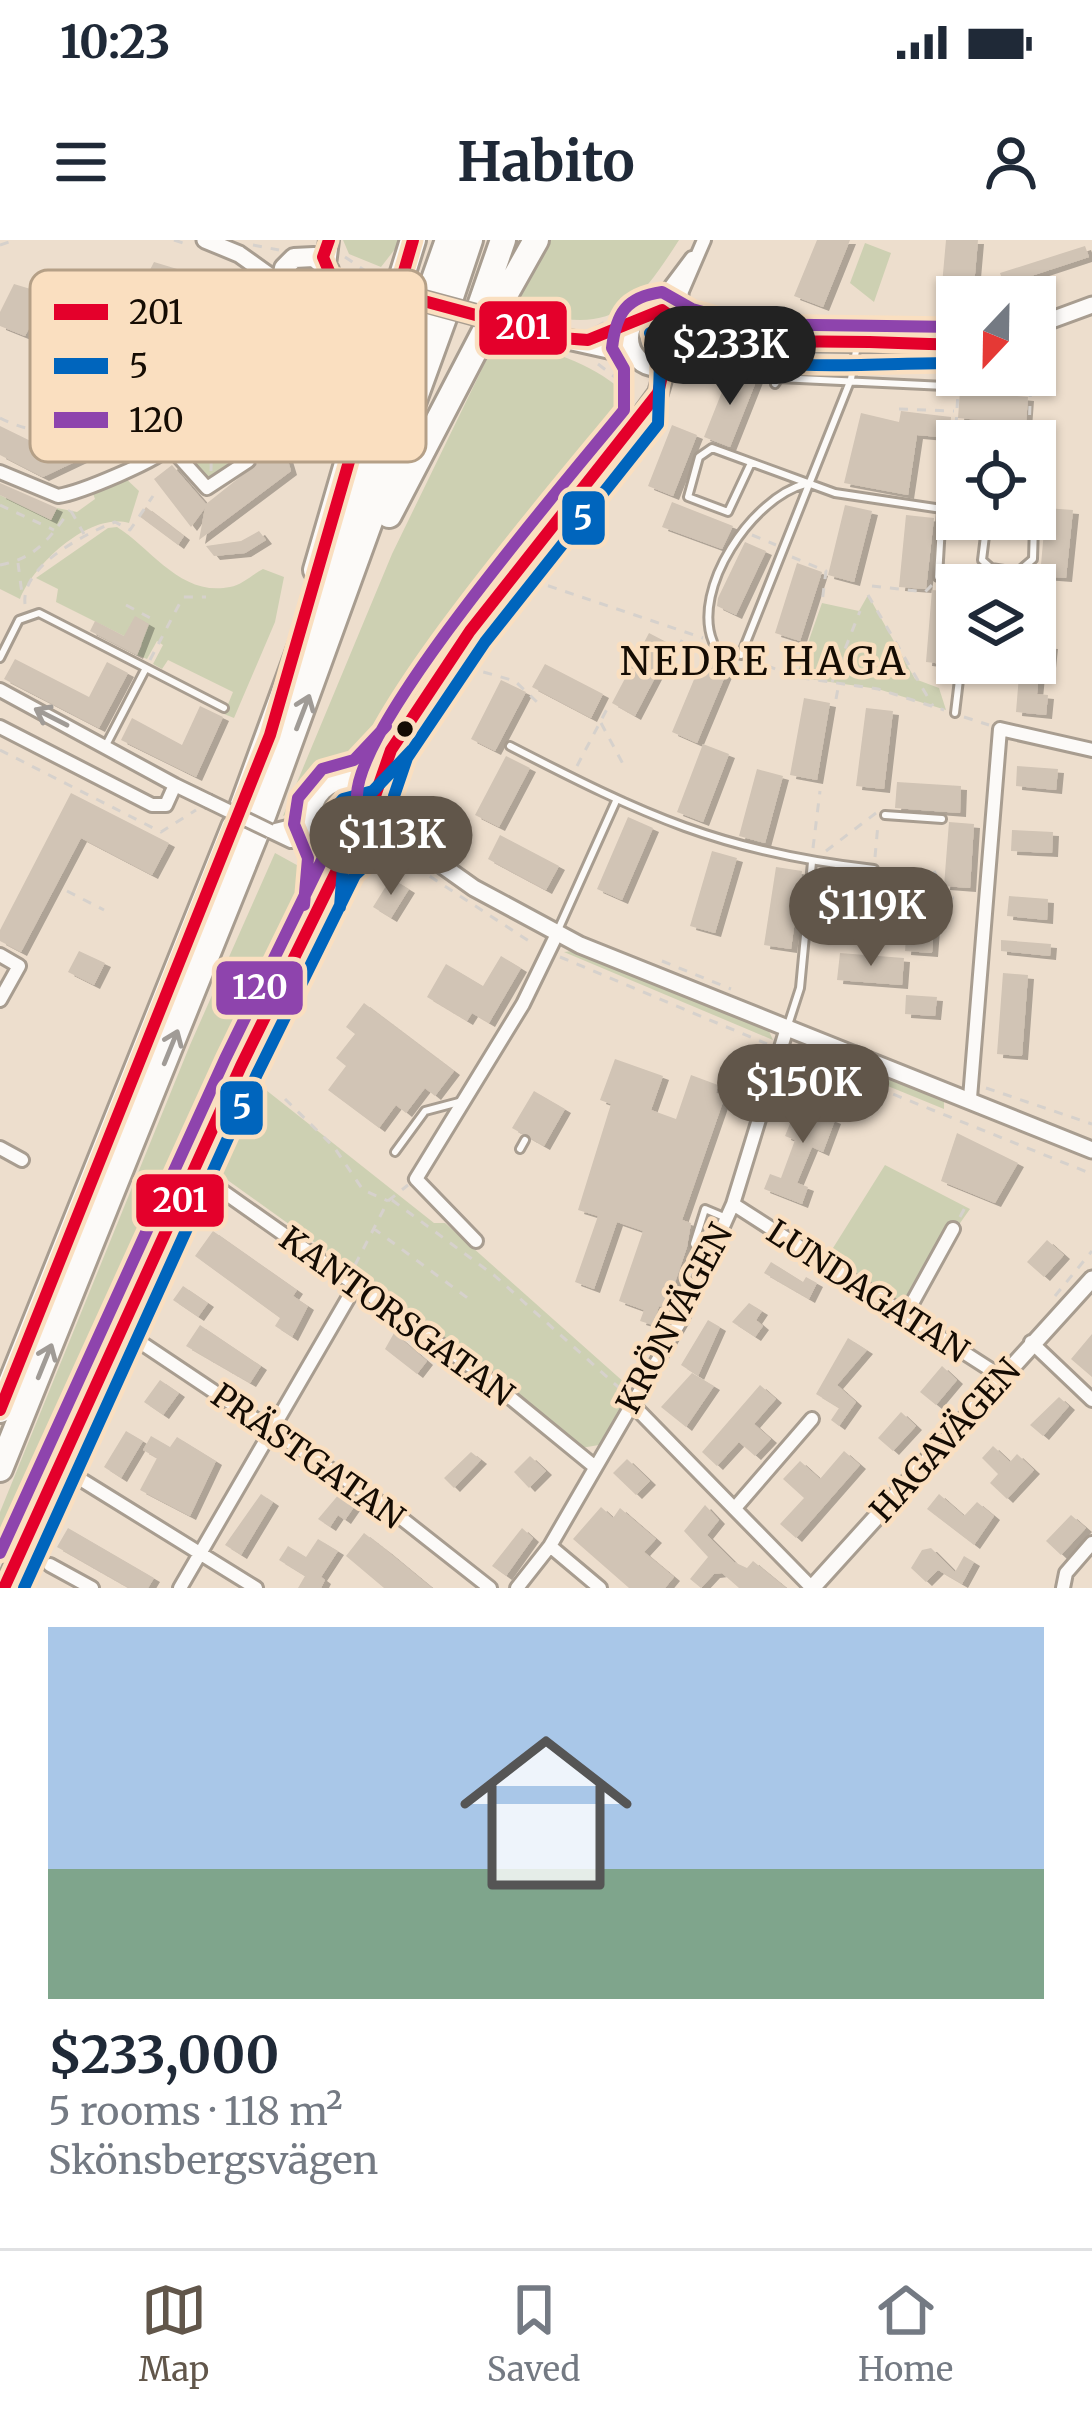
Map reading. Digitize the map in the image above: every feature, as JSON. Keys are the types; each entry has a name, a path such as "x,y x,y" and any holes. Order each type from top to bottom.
{"highway":[{"path":"403,270 412,240"},
{"path":"426,341 438,303 448,240"},
{"path":"426,334 470,240"},
{"path":"484,317 503,240"},
{"path":"426,441 484,317 536,240"},
{"path":"0,1469 253,823 270,735 348,462"},
{"path":"270,735 376,462"},
{"path":"342,608 388,462"},
{"path":"0,1410 342,608 415,462"}],"main road":[{"path":"287,270 293,256 326,253 355,270"},
{"path":"426,297 666,366"},
{"path":"375,796 392,750 484,612 642,416 658,393 666,366 683,354 681,322 651,303 633,324 593,342"},
{"path":"633,324 642,416"},
{"path":"324,903 309,831 314,805 325,788 392,750"},
{"path":"4,1588 194,1171 324,903 352,850 397,830 375,796 349,778"},
{"path":"309,831 352,850"}],"street":[{"path":"206,240 293,256"},
{"path":"651,303 700,247"},
{"path":"700,247 682,291 681,322 743,342"},
{"path":"242,249 265,270"},
{"path":"1056,318 1092,305"},
{"path":"683,354 743,342 865,338 936,343"},
{"path":"0,472 45,494 67,495 140,462"},
{"path":"182,462 207,488 246,462"},
{"path":"0,690 106,745 206,806 253,823 309,831"},
{"path":"0,727 152,805 166,806 175,784"},
{"path":"971,1091 1000,729 1092,750"},
{"path":"397,830 474,888 557,934 787,1028 971,1091 1092,1150"},
{"path":"476,1241 416,1179 557,934"},
{"path":"0,955 19,966 0,1000"},
{"name":"KRÖNVÄGEN","path":"517,1588 550,1546 707,1265 730,1211 787,1028"},
{"path":"1066,1136 1092,1136"},
{"path":"0,1148 22,1160"},
{"name":"KANTORSGATAN","path":"194,1171 353,1280 595,1467"},
{"name":"LUNDAGATAN","path":"730,1211 1002,1377"},
{"path":"905,1316 953,1229"},
{"name":"HAGAVÄGEN","path":"1077,1290 1092,1261"},
{"name":"HAGAVÄGEN","path":"812,1588 1077,1290 1092,1279"},
{"path":"181,1588 353,1280"},
{"name":"PRÄSTGATAN","path":"122,1330 391,1510 490,1588"},
{"path":"1031,1342 1092,1400"},
{"path":"631,1402 812,1588"},
{"path":"735,1508 812,1419"},
{"path":"72,1474 256,1588"},
{"path":"1063,1588 1066,1573 1092,1543"},
{"path":"550,1546 600,1588"},
{"path":"50,1565 92,1588"}],"lane":[{"path":"741,655 865,338"},
{"path":"775,384 779,378 936,385"},
{"path":"751,463 728,512 688,496 705,450 751,463 809,484 936,508"},
{"path":"712,642 705,608 742,530 789,489 809,484"},
{"path":"984,540 982,560 991,568 1018,572 1033,559 1036,540"},
{"path":"0,658 19,620 39,613 224,708"},
{"path":"106,745 146,668"},
{"path":"955,713 958,684"},
{"path":"510,746 616,801 705,838 874,869"},
{"path":"557,934 616,801"},
{"path":"882,813 942,819"},
{"path":"787,1028 800,988 816,862"},
{"path":"395,1152 425,1111 463,1101"},
{"path":"520,1149 525,1140"},
{"path":"707,1265 694,1244 705,1209 730,1211"}],"path":[{"path":"0,245 15,240"},
{"path":"242,249 293,256"},
{"path":"326,253 355,270"},
{"path":"643,391 633,391 593,342 651,303"},
{"path":"865,338 875,311"},
{"path":"955,420 957,396"},
{"path":"898,410 956,411"},
{"path":"0,418 30,430"},
{"path":"185,466 188,462"},
{"path":"207,488 213,462"},
{"path":"19,561 18,586 25,600 42,567 85,536 116,522 130,530 153,496"},
{"path":"0,505 55,531"},
{"path":"2,563 19,561 44,546 70,510 85,536"},
{"path":"742,530 824,568 821,603"},
{"path":"529,580 536,572"},
{"path":"872,586 925,592 936,579"},
{"path":"868,595 933,706"},
{"path":"146,668 183,597 206,597"},
{"path":"126,605 154,620"},
{"path":"836,699 835,682 860,611"},
{"path":"678,648 687,632"},
{"path":"474,652 396,784 397,830 550,953 1092,1174"},
{"path":"464,667 515,681 537,702"},
{"path":"571,778 607,709"},
{"path":"955,713 1000,729"},
{"path":"601,721 623,764"},
{"path":"0,750 160,832 206,806"},
{"path":"309,831 319,789 349,778"},
{"path":"816,862 820,791"},
{"path":"874,869 882,813 879,799"},
{"path":"816,862 828,848 882,813"},
{"path":"934,872 947,898 954,898"},
{"path":"67,891 104,910"},
{"path":"649,958 681,966 746,996"},
{"path":"971,1091 1092,1124"},
{"path":"285,1100 334,1148 363,1190 390,1200 487,1269 631,1402"},
{"path":"353,1280 390,1200 416,1179"},
{"path":"953,1229 968,1202"},
{"path":"374,1228 473,1302"}],"green space":[{"path":"343,240 402,240 381,267 349,254"},
{"path":"548,240 679,240 628,304 612,314 570,320 511,307"},
{"path":"865,243 891,253 874,302 850,283"},
{"path":"498,336 563,357 608,380 622,390 619,419 601,450 379,716 358,761 328,774 300,809 283,816 392,554"},
{"path":"192,462 236,462 215,482 206,481"},
{"path":"123,476 139,491 129,523 97,525 65,544 37,571 20,599 0,589 0,495 51,520 57,508 77,512 95,499 92,491"},
{"path":"117,527 168,569 197,585 230,587 263,569 284,577 275,622 234,718 224,714 233,692 168,660 162,669 153,664 163,645 157,641 147,659 137,655 142,645 56,602 58,589 36,578 108,528"},
{"path":"868,595 915,679 939,688 946,710 878,689 796,677 822,603 859,611"},
{"path":"345,798 357,804 363,816 357,828 345,834 333,828 327,816 333,804"},
{"path":"275,853 315,875 314,888 0,1562 0,1512 190,1045"},
{"path":"573,951 768,1029 773,1040 564,952"},
{"path":"815,1048 944,1099 944,1109 812,1055"},
{"path":"255,1088 266,1090 434,1223 445,1223 626,1384 628,1393 599,1445 581,1448 364,1278 219,1174 217,1166"},
{"path":"885,1165 970,1209 902,1305 828,1256"}],"building":[{"path":"817,240 850,240 823,307 794,296"},
{"path":"946,240 978,240 975,276 943,276"},
{"path":"1085,246 1089,257 1031,276 1000,273"},
{"path":"154,262 180,270 150,270"},
{"path":"14,284 30,289 30,326 25,336 0,326 0,312"},
{"path":"731,369 757,379 730,447 704,437"},
{"path":"960,396 1028,397 1026,420 958,418"},
{"path":"901,411 951,417 936,420 936,437 917,435 908,495 844,483 861,413 899,422"},
{"path":"672,425 697,435 673,496 648,486"},
{"path":"0,426 30,441 30,462 75,462 43,477 0,455"},
{"path":"259,462 288,462 291,471 199,540 205,508 191,527 154,479 172,465 206,504"},
{"path":"0,483 57,508 51,520 0,495"},
{"path":"672,502 733,526 722,549 662,527"},
{"path":"845,505 872,511 854,582 828,575"},
{"path":"146,507 184,536 178,545 139,516"},
{"path":"1056,509 1073,510 1066,578 1056,577 1056,564 1041,564 1043,540 1056,540"},
{"path":"906,515 934,518 926,589 899,587"},
{"path":"259,531 266,540 245,553 214,556 206,546 241,541"},
{"path":"745,542 766,551 736,615 717,606"},
{"path":"797,563 822,572 800,641 775,633"},
{"path":"932,590 936,590 936,663 926,662"},
{"path":"135,616 149,624 137,655 90,631 95,621 124,636"},
{"path":"649,633 672,645 635,716 612,703"},
{"path":"703,658 728,669 697,743 672,732"},
{"path":"15,659 89,697 107,662 128,673 99,728 4,679"},
{"path":"545,664 603,694 591,718 532,687"},
{"path":"501,680 526,692 495,751 471,739"},
{"path":"1018,684 1038,684 1037,694 1048,695 1046,715 1016,712"},
{"path":"804,698 830,703 817,780 790,775"},
{"path":"200,706 223,717 196,777 121,740 132,718 182,745"},
{"path":"866,708 893,711 884,789 856,786"},
{"path":"703,744 729,754 703,822 677,812"},
{"path":"506,756 530,768 499,827 475,815"},
{"path":"1017,766 1058,769 1056,790 1016,786"},
{"path":"757,769 783,776 765,843 739,836"},
{"path":"897,782 961,786 960,813 895,808"},
{"path":"71,793 169,843 152,875 81,838 21,952 0,941 0,930"},
{"path":"628,817 653,828 622,900 597,889"},
{"path":"949,822 974,824 970,888 944,886"},
{"path":"1012,830 1053,832 1052,853 1011,851"},
{"path":"500,835 559,866 546,890 488,859"},
{"path":"712,851 737,858 715,933 690,926"},
{"path":"776,867 802,871 791,949 764,945"},
{"path":"391,878 409,889 391,918 373,907"},
{"path":"910,883 937,885 932,953 905,951"},
{"path":"1009,896 1048,899 1047,920 1007,916"},
{"path":"1001,940 1051,944 1050,956 1001,951"},
{"path":"79,951 105,963 94,985 68,972"},
{"path":"840,953 904,958 902,985 837,980"},
{"path":"501,956 521,968 489,1023 472,1013 467,1021 427,997 446,964 483,986"},
{"path":"1003,973 1028,975 1022,1056 997,1054"},
{"path":"906,995 937,997 935,1016 905,1014"},
{"path":"364,1003 454,1071 435,1096 425,1088 406,1113 396,1105 379,1128 328,1090 346,1066 336,1058 355,1034 346,1027"},
{"path":"615,1059 663,1076 651,1110 676,1119 691,1075 718,1085 716,1093 725,1096 682,1220 691,1223 687,1247 666,1309 659,1306 653,1325 640,1321 644,1310 619,1301 643,1231 617,1222 594,1289 575,1282 598,1216 578,1210 611,1104 600,1100"},
{"path":"534,1091 565,1109 544,1146 512,1128"},
{"path":"814,1091 832,1097 825,1116 835,1120 823,1152 812,1147 797,1183 808,1187 802,1204 764,1189 770,1174 781,1178 795,1140 785,1136 797,1106 807,1109"},
{"path":"957,1133 1018,1163 995,1203 941,1181"},
{"path":"213,1231 297,1290 293,1296 308,1306 292,1337 275,1326 280,1318 195,1256"},
{"path":"1047,1240 1064,1255 1044,1277 1027,1262"},
{"path":"771,1262 803,1282 806,1277 817,1283 809,1299 764,1273"},
{"path":"183,1286 208,1303 198,1317 173,1300"},
{"path":"749,1303 762,1311 756,1320 763,1326 755,1337 732,1322"},
{"path":"708,1320 720,1327 698,1376 681,1365"},
{"path":"200,1325 261,1366 250,1383 186,1346"},
{"path":"394,1333 427,1361 417,1374 385,1349"},
{"path":"1092,1334 1092,1377 1071,1359"},
{"path":"848,1338 867,1350 837,1385 856,1402 839,1426 831,1420 839,1408 816,1394"},
{"path":"942,1366 957,1380 936,1405 920,1392"},
{"path":"692,1373 714,1386 686,1427 661,1407"},
{"path":"160,1380 179,1393 163,1415 144,1402"},
{"path":"760,1385 776,1399 754,1424 771,1439 755,1456 739,1442 717,1466 702,1452"},
{"path":"1059,1397 1069,1406 1043,1436 1030,1425"},
{"path":"901,1412 916,1426 893,1451 878,1438"},
{"path":"126,1431 143,1441 121,1478 104,1467"},
{"path":"151,1436 170,1447 177,1437 216,1461 190,1516 140,1490 157,1458 143,1450"},
{"path":"993,1446 1010,1462 1017,1454 1034,1470 1007,1499 990,1483 998,1474 982,1458"},
{"path":"844,1451 860,1465 796,1538 780,1524 804,1498 783,1479 800,1461 820,1479"},
{"path":"471,1452 481,1460 454,1488 444,1478"},
{"path":"530,1456 546,1471 529,1488 514,1472"},
{"path":"627,1459 650,1481 636,1495 613,1473"},
{"path":"340,1493 356,1504 345,1520 338,1515 330,1527 318,1519"},
{"path":"261,1494 273,1502 241,1555 225,1545"},
{"path":"939,1494 964,1516 977,1502 994,1516 974,1545 927,1509"},
{"path":"705,1505 719,1520 707,1535 734,1562 747,1568 753,1561 786,1588 739,1588 722,1573 714,1574 701,1588 690,1579 708,1557 684,1531"},
{"path":"601,1507 613,1518 620,1508 656,1539 644,1552 674,1577 665,1588 629,1588 573,1539"},
{"path":"1071,1515 1086,1528 1061,1555 1046,1541"},
{"path":"68,1528 154,1578 148,1588 129,1588 57,1547"},
{"path":"522,1528 533,1538 506,1576 492,1566"},
{"path":"364,1533 432,1588 384,1588 346,1556"},
{"path":"318,1539 338,1551 321,1577 325,1580 321,1588 298,1588 305,1576 279,1560 288,1546 306,1557"},
{"path":"931,1548 955,1572 964,1556 974,1562 962,1584 938,1570 926,1582 911,1568 922,1550"}],"transit line":[{"name":"201","path":"328,270 323,257 329,240"},
{"name":"201","path":"404,270 413,240"},
{"name":"120","path":"0,1553 225,1059 324,856 361,822 357,795 367,760 392,713 471,600 624,410 624,369 612,348 625,309 640,298 662,292 692,309 746,324 936,327"},
{"name":"201","path":"426,302 561,338 588,340 662,310 684,326 746,342"},
{"name":"5","path":"24,1588 257,1074 355,875 393,840 399,815 394,796 407,758 485,642 658,424 660,361 650,333 658,329 687,345 761,362 936,363"},
{"name":"201","path":"4,1588 241,1066 340,864 377,832 381,815 375,796 391,750 470,631 658,393 666,366 684,355 757,343 936,344"},
{"name":"201","path":"0,1410 270,735 349,462"},
{"name":"120","path":"304,905 308,858 294,824 298,798 322,769 354,760 386,726"},
{"name":"5","path":"340,907 344,853 331,813 343,799 373,791 412,750"}],"district":[{"name":"NEDRE HAGA","path":"764,661"}]}
